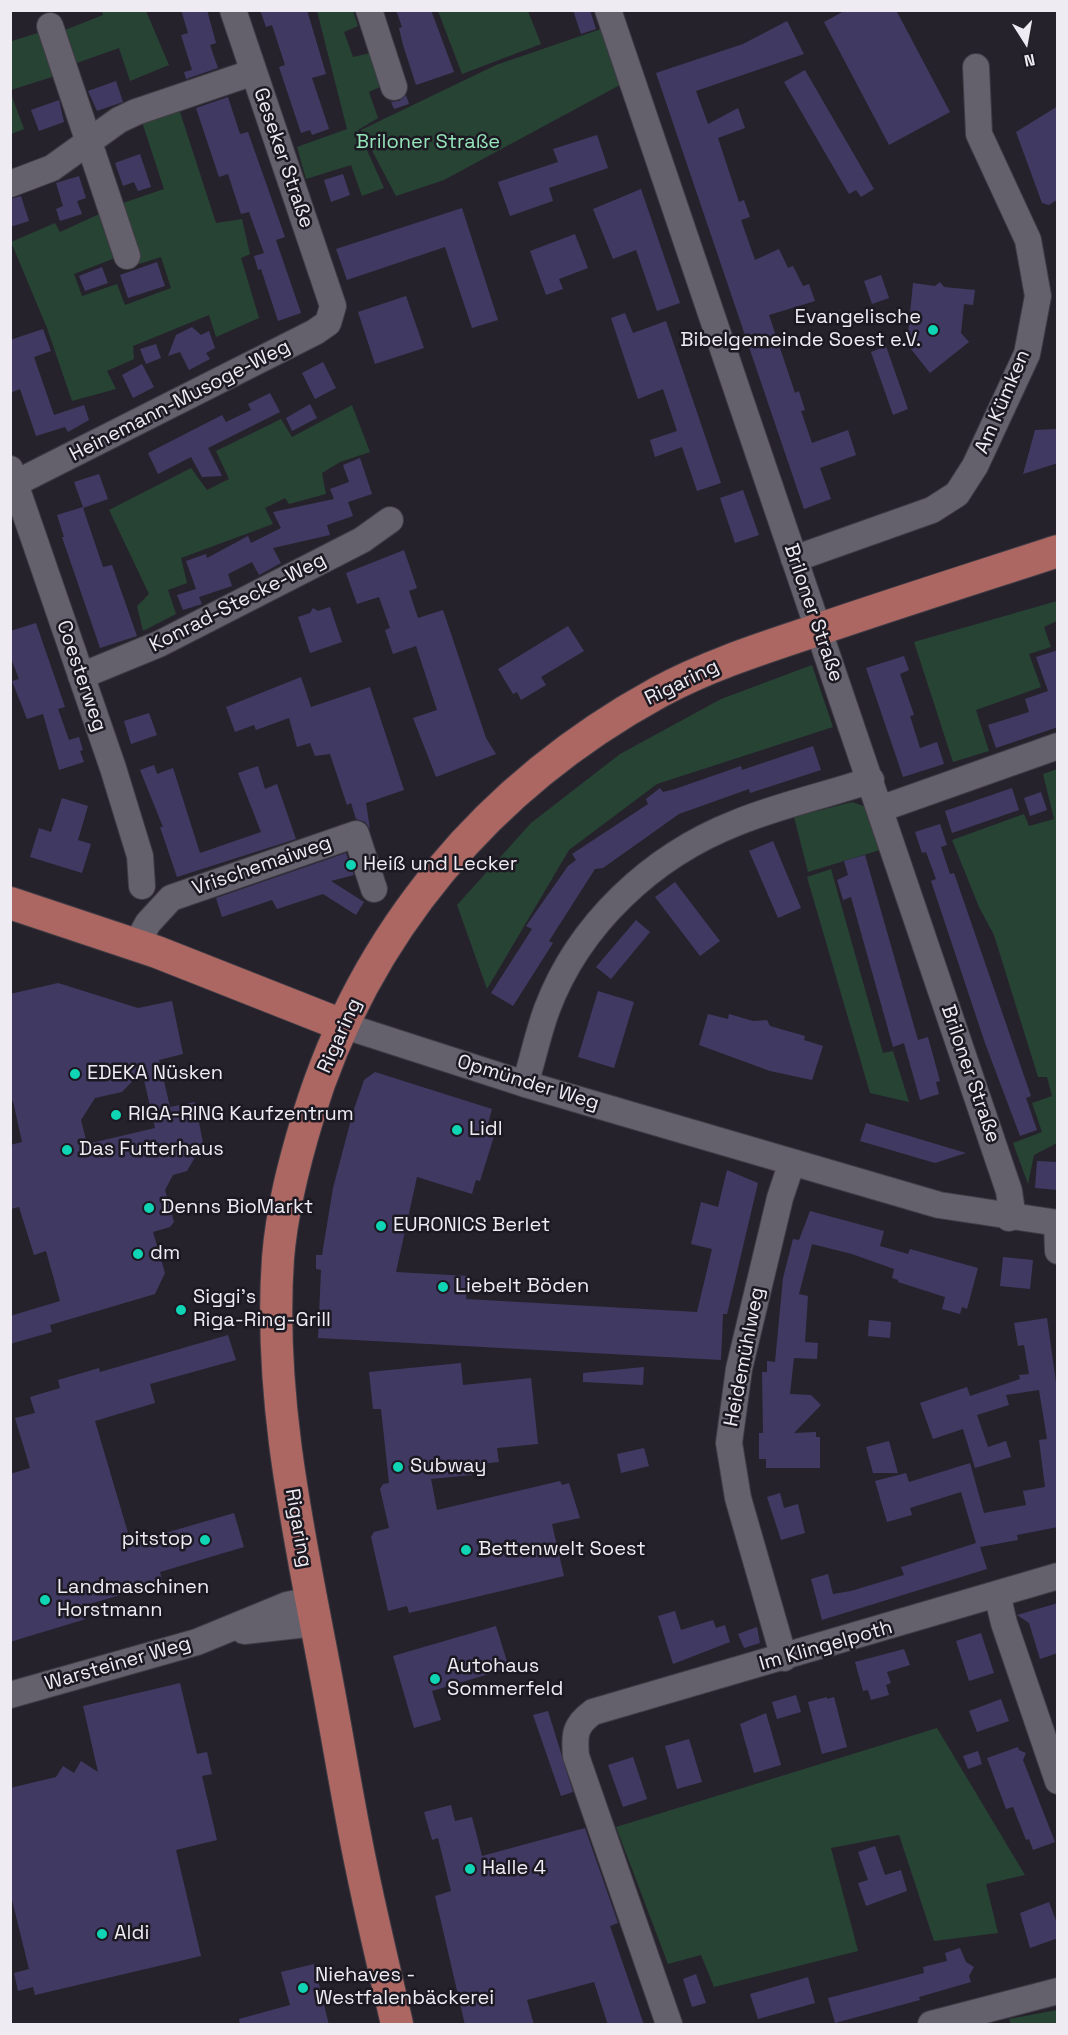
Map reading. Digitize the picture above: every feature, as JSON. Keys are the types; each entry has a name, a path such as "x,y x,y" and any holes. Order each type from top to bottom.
{"main road":[{"name":"Rigaring","path":"398,2025 361,1866 294,1520 279,1392 276,1312 278,1255 289,1180 320,1077 342,1025 389,938 450,857 497,807 566,749 661,690 737,657 1058,551"},
{"name":"Opmünder Weg","path":"10,903 136,945 342,1025"}],"street":[{"name":"Geseker Straße","path":"233,10 333,306"},
{"path":"369,10 394,87"},
{"name":"Briloner Straße","path":"608,10 1010,1191 1009,1218"},
{"path":"50,26 127,256"},
{"name":"Am Kümken","path":"794,559 932,510 957,494 975,466 1027,354 1038,296 1028,240 979,134 976,68"},
{"path":"10,184 52,168 119,120 136,112 254,72"},
{"name":"Heinemann-Musoge-Weg","path":"13,476 315,332 328,323 333,306"},
{"name":"Coesterweg","path":"13,476 140,856 142,886"},
{"name":"Konrad-Stecke-Weg","path":"81,675 159,644 362,540 390,520"},
{"path":"880,809 1058,746"},
{"path":"525,1084 546,1010 564,972 603,916 635,884 681,849 736,822 871,780"},
{"name":"Vrischemaiweg","path":"136,945 148,922 171,898 356,834 374,889"},
{"name":"Opmünder Weg","path":"342,1025 525,1084 939,1205 1009,1218 1057,1223"},
{"name":"Heidemühlweg","path":"784,1658 738,1498 729,1443 739,1369 780,1198 792,1162"},
{"path":"1057,1223 1058,1251"},
{"name":"Im Klingelpoth","path":"669,2025 576,1756 574,1736 579,1723 593,1712 1058,1576"},
{"path":"997,1594 1004,1623 1058,1781"},
{"name":"Warsteiner Weg","path":"10,1695 226,1632 287,1605 313,1611"},
{"path":"932,2025 1058,1991"}],"green space":[{"path":"102,11 146,11 169,65 130,81 119,48 71,65 60,32 103,15"},
{"path":"317,11 353,11 358,26 344,32 353,57 370,53 380,87 369,92 378,118 358,130 384,188 362,196 351,165 306,179 297,147 347,129"},
{"path":"438,11 528,11 541,44 462,74"},
{"name":"Briloner Straße","path":"601,29 620,85 444,180 396,196 361,130 496,65"},
{"path":"41,32 55,76 11,90 10,37 12,41"},
{"path":"10,91 24,129 11,134 10,134"},
{"path":"179,109 216,223 242,219 250,254 241,258 259,318 216,337 209,315 133,346 134,359 107,371 116,389 72,401 47,328 11,242 55,223 60,232 106,211 120,256 74,274 82,296 117,284 125,305 171,288 161,257 139,264 120,204 164,189 142,122"},
{"path":"352,405 370,452 340,462 322,473 326,494 289,504 285,498 265,508 273,524 181,558 187,583 168,590 176,614 143,631 137,606 149,594 109,510 191,468 207,490 229,479 216,451 281,419 292,437"},
{"path":"1057,601 1057,621 1044,627 1051,647 1029,654 1041,687 976,710 989,751 953,762 914,642"},
{"path":"812,665 833,727 657,784 569,850 487,989 457,905 531,823 620,754 721,699"},
{"path":"1057,769 1057,1143 1034,1155 1028,1184 1013,1143 1042,1132 1032,1103 1052,1096 1047,1077 1038,1077 994,935 979,907 952,840 1024,814 1029,826 1054,819 1043,774"},
{"path":"852,802 866,807 880,850 808,872 794,817"},
{"path":"831,869 883,1053 893,1051 909,1102 870,1093 807,877"},
{"path":"937,1728 1025,1875 986,1884 998,1933 934,1941 899,1835 831,1848 858,1951 714,1987 701,1955 668,1964 616,1827"},
{"path":"1057,2010 1057,2024 1011,2024 1009,2019"}],"building":[{"path":"181,10 207,10 216,43 210,45 218,68 186,79 184,72 192,70 181,35 188,33"},
{"path":"260,10 307,10 326,74 312,78 329,129 312,135 310,130 301,133 279,67 285,65 272,25 266,27"},
{"path":"396,10 431,10 454,72 416,85 403,45 399,28 402,27"},
{"path":"573,10 590,10 596,29 581,34"},
{"path":"846,10 896,10 950,112 889,145 824,22"},
{"path":"787,21 804,54 696,91 708,124 738,108 745,128 718,138 739,202 744,200 750,217 741,220 755,260 779,249 788,268 793,266 803,286 809,284 815,301 769,315 795,393 799,391 805,410 801,411 812,443 848,430 856,455 820,468 831,499 804,509 656,73 743,44"},
{"path":"805,70 874,189 861,197 856,190 849,194 784,82"},
{"path":"116,81 123,102 97,111 88,91"},
{"path":"406,95 409,104 394,109 391,102 399,101"},
{"path":"228,97 240,134 248,132 285,237 276,240 301,313 278,321 261,269 258,270 254,256 264,253 249,212 241,214 228,174 219,177 196,108"},
{"path":"59,100 64,122 39,131 31,110"},
{"path":"1058,106 1058,199 1049,205 1042,203 1016,132"},
{"path":"597,135 608,168 549,188 553,201 510,216 498,182 558,162 553,149"},
{"path":"140,154 151,187 138,191 134,182 123,186 115,163"},
{"path":"343,174 350,195 331,202 324,180"},
{"path":"79,176 86,198 77,201 82,214 60,221 56,209 63,206 56,183"},
{"path":"641,189 680,303 657,311 636,250 613,259 593,209"},
{"path":"21,196 29,221 10,227 10,199"},
{"path":"462,208 498,320 472,328 445,247 347,280 336,249"},
{"path":"575,234 588,268 559,279 563,289 546,295 530,251"},
{"path":"157,262 165,286 128,298 120,275"},
{"path":"102,267 108,283 85,291 79,276"},
{"path":"881,275 889,298 872,304 864,281"},
{"name":"Evangelische Bibelgemeinde Soest e.V.","path":"940,282 944,287 975,290 973,305 964,304 961,333 969,342 930,373 907,344 913,283 935,286"},
{"path":"406,296 424,348 375,364 358,312"},
{"path":"625,313 633,333 666,321 721,483 697,491 682,447 655,457 650,440 677,431 663,389 638,399 611,318"},
{"path":"192,327 201,335 209,331 215,348 206,353 210,359 189,370 180,352 168,356 176,335"},
{"path":"43,329 51,351 34,357 54,415 84,405 89,420 68,432 65,427 36,436 20,389 10,393 10,340"},
{"path":"156,344 161,358 146,364 140,349"},
{"path":"886,346 908,409 893,415 871,352"},
{"path":"323,362 336,388 315,399 302,373"},
{"path":"142,364 154,387 133,398 122,375"},
{"path":"270,393 280,412 208,448 222,476 202,477 191,457 158,474 148,453 222,415 226,422 251,410 248,404"},
{"path":"310,404 317,418 292,431 286,418"},
{"path":"1058,429 1058,463 1023,474 1035,430"},
{"path":"360,458 372,494 348,502 353,516 327,525 330,535 273,548 281,563 259,575 252,562 228,574 232,586 199,597 202,604 183,610 177,595 196,589 186,561 206,554 207,558 248,536 251,543 281,528 273,512 334,499 330,489 349,482 343,465"},
{"path":"99,474 108,499 83,508 103,567 112,565 137,636 100,648 62,537 64,537 57,515 83,507 74,482"},
{"path":"743,490 759,535 735,543 720,498"},
{"path":"404,550 417,588 409,591 418,618 443,610 486,738 496,754 436,777 413,718 437,710 416,646 393,654 385,630 390,628 379,597 357,604 346,573"},
{"path":"330,607 342,642 310,653 298,617 310,613 313,608 318,611"},
{"path":"36,623 65,707 58,709 69,740 79,737 83,750 80,751 84,762 59,770 43,714 27,719 12,681 19,679 10,656 10,631"},
{"path":"568,626 584,651 541,677 546,685 521,700 517,692 513,694 498,669"},
{"path":"1058,650 1058,727 996,748 988,725 1029,712 1025,699 1048,691 1036,657"},
{"path":"904,656 909,670 900,674 914,715 910,716 920,748 937,742 944,764 903,777 866,668"},
{"path":"301,677 311,707 370,687 404,790 366,803 370,829 365,822 356,819 351,803 347,805 330,754 315,756 310,743 297,747 289,718 256,730 254,725 235,732 226,707"},
{"path":"149,713 157,735 131,744 124,721"},
{"path":"813,746 821,770 750,793 749,789 679,814 603,868 595,869 549,941 553,943 513,1006 491,993 532,929 526,926 568,866 576,860 572,854 648,804 646,799 660,788 663,792 675,789 741,766 742,770"},
{"path":"154,765 157,774 173,768 200,853 261,832 238,773 258,766 265,789 277,784 296,839 177,877 160,827 163,827 140,770"},
{"path":"1012,788 1019,810 952,833 945,811"},
{"path":"1041,792 1047,810 1030,816 1024,798"},
{"path":"62,798 88,806 78,840 91,844 82,873 30,857 39,828 51,832"},
{"path":"940,824 947,845 941,847 950,874 954,873 1031,1096 1026,1098 1037,1130 1020,1136 985,1043 931,881 936,879 926,852 922,853 915,832"},
{"path":"773,841 801,908 778,918 749,851"},
{"path":"346,853 354,875 331,881 364,902 356,915 323,894 277,909 272,900 222,917 216,898"},
{"path":"865,855 918,1040 928,1037 940,1081 936,1082 939,1094 920,1100 904,1043 893,1047 851,897 843,900 837,880 848,875 844,861"},
{"path":"675,882 720,941 700,956 655,897"},
{"path":"636,920 650,932 611,979 596,967"},
{"path":"58,983 138,1008 172,1001 183,1054 159,1060 170,1107 195,1102 203,1143 187,1171 173,1175 165,1190 174,1222 170,1227 153,1232 165,1273 155,1294 50,1325 52,1332 10,1344 10,1316 60,1301 46,1251 34,1255 19,1207 10,1209 10,1145 22,1142 13,1101 10,1102 10,994","holes":["142,1071 155,1128 87,1144 81,1120 95,1098 122,1092"]},
{"path":"598,991 634,1002 614,1068 578,1057"},
{"path":"708,1014 728,1019 729,1014 753,1021 767,1020 770,1026 805,1036 804,1040 823,1046 812,1080 770,1071 699,1045"},
{"path":"375,1072 492,1109 487,1127 496,1130 480,1181 476,1180 472,1194 417,1177 396,1272 468,1276 466,1299 697,1312 712,1249 691,1244 701,1202 718,1207 727,1170 758,1183 727,1314 723,1314 721,1360 318,1338 321,1270 316,1269 316,1255 322,1255 333,1188 353,1112 364,1080"},
{"path":"866,1123 966,1153 935,1163 860,1141"},
{"path":"1037,1161 1058,1162 1058,1190 1035,1188"},
{"path":"810,1211 884,1231 880,1246 908,1254 910,1249 978,1268 967,1309 962,1307 960,1314 942,1309 945,1297 892,1278 894,1269 852,1254 812,1244 799,1294 808,1296 805,1342 818,1343 817,1359 794,1358 790,1394 811,1395 821,1405 794,1433 816,1432 816,1437 820,1437 820,1468 766,1468 766,1459 759,1459 759,1433 763,1433 762,1372 767,1372 767,1361 775,1362 783,1278 793,1239 799,1240"},
{"path":"1003,1257 1033,1260 1030,1289 1000,1286"},
{"path":"1047,1318 1058,1397 1058,1527 1017,1535 1018,1540 980,1547 987,1569 822,1620 811,1579 828,1574 833,1594 851,1591 904,1575 901,1567 976,1543 961,1492 910,1508 912,1515 887,1522 875,1481 906,1473 909,1482 970,1463 984,1513 1026,1505 1023,1491 1045,1487 1039,1440 1047,1439 1039,1390 1006,1395 1009,1405 977,1415 988,1447 1006,1441 1011,1457 975,1468 963,1429 933,1439 920,1403 967,1387 970,1396 1020,1379 1019,1375 1029,1374 1024,1345 1018,1346 1014,1323"},
{"path":"869,1320 891,1322 890,1338 868,1336"},
{"path":"228,1335 236,1360 150,1384 155,1403 95,1421 131,1543 234,1513 244,1547 160,1572 163,1583 82,1606 86,1619 10,1642 10,1474 30,1468 15,1418 35,1413 30,1397 60,1388 58,1380 99,1368 100,1372"},
{"path":"461,1363 463,1385 531,1378 538,1444 497,1448 499,1462 471,1465 472,1475 431,1479 437,1510 560,1481 562,1485 569,1483 580,1518 552,1524 564,1576 409,1613 407,1606 388,1611 371,1537 374,1532 389,1528 380,1489 383,1484 389,1483 381,1409 373,1409 369,1372"},
{"path":"644,1367 643,1385 583,1382 583,1373"},
{"path":"889,1441 898,1473 873,1473 866,1447"},
{"path":"644,1448 649,1466 621,1473 617,1454"},
{"path":"780,1493 784,1508 798,1504 805,1533 781,1540 767,1497"},
{"path":"1058,1603 1058,1653 1040,1659 1029,1623 1017,1615"},
{"path":"675,1611 681,1630 713,1620 716,1628 725,1625 730,1642 673,1664 658,1616"},
{"name":"Autohaus Sommerfeld","path":"496,1626 509,1668 432,1691 441,1720 414,1728 393,1656"},
{"path":"757,1627 760,1643 744,1648 738,1634"},
{"path":"981,1633 994,1673 969,1681 956,1641"},
{"path":"904,1649 910,1665 887,1672 891,1683 886,1685 889,1695 871,1700 868,1690 863,1691 855,1662"},
{"path":"180,1683 197,1754 207,1752 212,1774 202,1776 217,1840 176,1850 201,1956 35,1995 33,1987 18,1991 14,1973 29,1969 10,1892 10,1788 56,1777 63,1766 74,1773 81,1761 98,1772 83,1706"},
{"path":"796,1695 801,1712 777,1719 772,1702"},
{"path":"827,1697 827,1699 834,1697 847,1747 822,1754 808,1702"},
{"path":"1001,1699 1009,1721 977,1732 969,1711"},
{"path":"548,1711 573,1792 561,1796 533,1715"},
{"path":"766,1713 781,1765 754,1773 740,1724"},
{"path":"689,1739 702,1782 677,1789 665,1746"},
{"path":"1018,1747 1026,1753 1023,1760 1055,1842 1033,1850 1029,1839 1026,1840 1013,1807 1006,1809 987,1758"},
{"path":"978,1751 982,1764 968,1769 963,1756"},
{"path":"633,1757 647,1799 623,1807 608,1765"},
{"path":"451,1805 455,1821 472,1817 482,1856 585,1828 618,1923 610,1926 644,2025 608,2025 594,1982 527,2000 534,2025 465,2025 435,1896 451,1891 438,1838 432,1840 424,1812"},
{"path":"875,1846 885,1875 901,1870 907,1891 866,1906 858,1883 868,1880 858,1852"},
{"path":"1049,1902 1058,1926 1058,1938 1030,1948 1020,1913"},
{"path":"960,1948 966,1962 974,1967 969,1976 971,1982 919,1997 920,2000 835,2023 828,1998 924,1973 923,1967 947,1961 945,1953"},
{"path":"314,1964 329,2025 240,2025 239,2019 290,2005 281,1972"},
{"path":"696,1974 706,2003 692,2007 683,1979"},
{"path":"808,1977 815,2003 758,2019 750,1994"}],"place":[{"name":"Evangelische Bibelgemeinde Soest e.V.","path":"933,330"},
{"name":"Heiß und Lecker","path":"351,865"},
{"name":"EDEKA Nüsken","path":"75,1074"},
{"name":"RIGA-RING Kaufzentrum","path":"116,1115"},
{"name":"Lidl","path":"457,1130"},
{"name":"Das Futterhaus","path":"67,1150"},
{"name":"Denns BioMarkt","path":"149,1208"},
{"name":"EURONICS Berlet","path":"381,1226"},
{"name":"dm","path":"138,1254"},
{"name":"Liebelt Böden","path":"443,1287"},
{"name":"Siggi’s Riga-Ring-Grill","path":"181,1310"},
{"name":"Subway","path":"398,1467"},
{"name":"pitstop","path":"205,1540"},
{"name":"Bettenwelt Soest","path":"466,1550"},
{"name":"Landmaschinen Horstmann","path":"45,1600"},
{"name":"Autohaus Sommerfeld","path":"435,1679"},
{"name":"Halle 4","path":"470,1869"},
{"name":"Aldi","path":"102,1934"},
{"name":"Niehaves - Westfalenbäckerei","path":"303,1988"}]}
